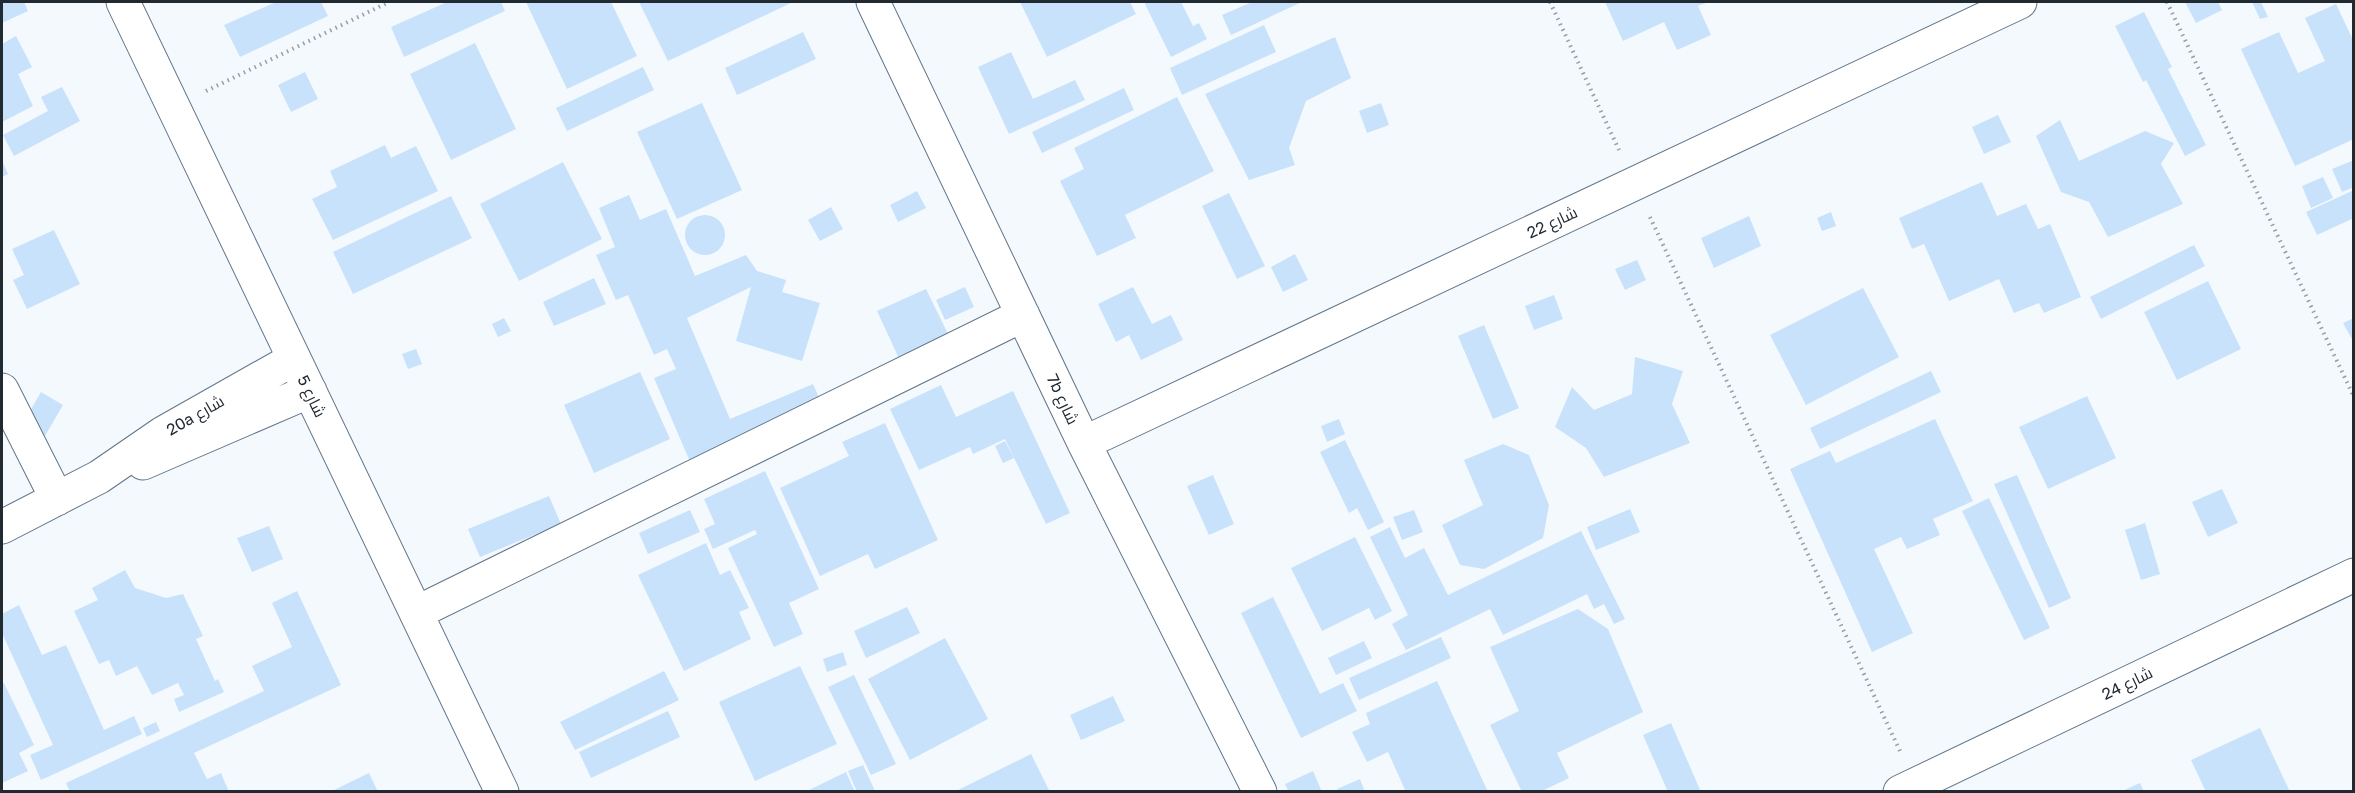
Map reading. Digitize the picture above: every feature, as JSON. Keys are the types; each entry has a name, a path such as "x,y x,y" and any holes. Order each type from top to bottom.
{"street":[{"name":"شارع 5","path":"123,2 502,792"},
{"name":"7b شارع","path":"873,2 1084,443 1260,792"},
{"name":"شارع 22","path":"1084,443 2020,2"},
{"path":"416,613 1023,315"},
{"name":"20a شارع","path":"2,527 99,477 163,433 294,359"},
{"path":"2,390 57,499"},
{"name":"20a شارع","path":"99,477 172,452 310,391"},
{"name":"شارع 24","path":"1908,788 2354,575"}],"path":[{"path":"173,107 389,2"},
{"path":"1550,2 1635,183 1908,788"},
{"path":"2167,2 2354,397"}],"building":[{"path":"2,2 24,2 28,11 2,23"},
{"path":"276,2 321,2 328,16 240,57 224,25"},
{"path":"447,2 501,2 505,11 404,57 391,27"},
{"path":"526,2 611,2 637,56 567,89"},
{"path":"639,2 793,2 668,61"},
{"path":"1020,2 1130,2 1136,14 1047,57"},
{"path":"1144,2 1181,2 1193,26 1199,23 1207,39 1171,57"},
{"path":"1252,2 1302,2 1231,35 1222,15"},
{"path":"1605,2 1709,2 1698,6 1711,35 1677,50 1664,22 1623,41"},
{"path":"2185,2 2218,2 2222,10 2196,23"},
{"path":"2252,2 2261,2 2268,17 2260,19"},
{"path":"2336,4 2354,42 2354,139 2295,166 2241,49 2279,32 2298,73 2325,61 2305,18"},
{"path":"2144,12 2172,67 2168,69 2206,145 2185,156 2146,80 2143,82 2115,26"},
{"path":"1264,25 1276,52 1182,95 1170,68"},
{"path":"803,32 816,59 737,95 725,68"},
{"path":"16,36 32,67 18,74 33,106 2,122 2,44"},
{"path":"1335,37 1351,78 1306,101 1289,148 1295,165 1249,180 1205,94"},
{"path":"475,43 516,129 451,160 410,74"},
{"path":"1011,52 1033,99 1075,80 1085,100 1009,134 978,67"},
{"path":"643,67 654,90 567,131 556,108"},
{"path":"305,72 318,99 291,112 278,85"},
{"path":"62,87 80,121 14,156 3,135 48,111 41,97"},
{"path":"1124,88 1134,110 1042,153 1032,132"},
{"path":"1177,97 1214,171 1125,215 1136,238 1097,256 1060,181 1084,169 1074,148"},
{"path":"702,103 742,190 677,219 637,132"},
{"path":"1381,103 1389,125 1367,133 1359,111"},
{"path":"1998,115 2011,142 1984,154 1972,127"},
{"path":"2060,120 2079,161 2145,131 2174,143 2161,164 2183,204 2108,237 2089,202 2061,192 2036,136"},
{"path":"385,145 391,158 416,146 438,191 333,240 312,199 337,187 330,171"},
{"path":"2,160 8,174 2,177"},
{"path":"2354,160 2354,187 2342,192 2332,169"},
{"path":"563,162 602,239 519,281 480,204"},
{"path":"2323,177 2333,198 2311,208 2302,186"},
{"path":"1982,182 1997,216 2026,204 2038,229 2050,224 2081,297 2044,313 2039,303 2014,313 1999,279 1949,301 1924,244 1912,249 1899,218"},
{"path":"2354,190 2354,218 2317,235 2306,212"},
{"path":"917,191 926,208 898,222 890,205"},
{"path":"1229,193 1265,266 1237,279 1202,206"},
{"path":"629,195 640,220 666,209 695,276 746,255 757,271 786,280 782,292 820,303 802,361 736,341 751,287 687,318 730,419 813,384 824,408 691,464 654,378 676,369 667,349 654,355 628,295 616,300 596,255 615,247 599,208"},
{"path":"451,196 472,238 353,294 333,252"},
{"path":"831,207 843,229 820,241 808,220"},
{"path":"1831,212 1836,226 1822,231 1817,218"},
{"path":"705,215 719,221 725,235 719,249 705,255 691,249 685,235 691,221"},
{"path":"1749,216 1761,246 1714,268 1701,238"},
{"path":"54,230 80,284 27,309 13,280 24,275 12,249"},
{"path":"2194,245 2205,266 2101,319 2090,297"},
{"path":"1295,254 1308,280 1283,292 1271,267"},
{"path":"1637,260 1646,280 1625,290 1615,269"},
{"path":"594,278 606,304 554,326 543,302"},
{"path":"2208,281 2241,349 2177,380 2144,312"},
{"path":"965,287 974,307 945,320 936,300"},
{"path":"1133,287 1152,324 1171,315 1183,340 1141,360 1129,335 1116,342 1098,304"},
{"path":"1863,288 1899,357 1806,405 1770,335"},
{"path":"926,289 953,344 903,367 877,311"},
{"path":"1554,295 1563,319 1534,330 1525,306"},
{"path":"504,318 511,331 498,337 492,324"},
{"path":"2354,318 2354,343 2343,323"},
{"path":"1484,325 1519,408 1493,419 1458,336"},
{"path":"416,349 422,364 408,369 402,354"},
{"path":"1635,357 1683,371 1672,404 1690,443 1604,477 1586,448 1555,427 1572,387 1594,410 1632,394"},
{"path":"1931,371 1941,392 1820,449 1810,428"},
{"path":"640,372 670,439 594,473 564,405"},
{"path":"941,385 956,417 1013,391 1070,513 1046,524 1005,439 973,454 970,447 919,470 890,409"},
{"path":"41,392 63,405 45,436 23,423"},
{"path":"2087,396 2116,458 2048,489 2019,427"},
{"path":"1339,419 1345,434 1327,442 1321,426"},
{"path":"1935,419 1973,501 1933,519 1940,535 1907,549 1901,537 1874,549 1913,633 1872,652 1790,469 1830,451 1836,463"},
{"path":"885,423 938,540 875,569 868,554 820,576 780,488 849,456 842,442"},
{"path":"1345,440 1384,522 1368,530 1357,508 1349,513 1320,452"},
{"path":"1005,441 1014,458 1003,463 995,446"},
{"path":"1503,444 1529,455 1549,505 1543,538 1484,569 1460,565 1442,525 1483,505 1464,460"},
{"path":"765,471 819,589 789,603 803,634 774,647 728,548 757,534 755,530 713,549 704,529 715,524 704,499"},
{"path":"1213,475 1234,524 1209,535 1187,486"},
{"path":"2017,475 2071,598 2049,608 1994,484"},
{"path":"2222,489 2238,523 2208,537 2192,502"},
{"path":"549,496 561,524 480,557 468,529"},
{"path":"1989,498 2050,628 2024,640 1962,511"},
{"path":"1630,509 1640,532 1596,550 1587,527"},
{"path":"690,510 700,532 648,554 639,533"},
{"path":"1414,510 1423,532 1402,540 1393,517"},
{"path":"2145,523 2160,574 2141,580 2125,530"},
{"path":"269,526 283,559 252,572 237,538"},
{"path":"1390,527 1405,558 1424,548 1448,595 1581,531 1625,619 1614,624 1604,604 1594,609 1587,594 1503,635 1490,609 1406,650 1392,624 1408,615 1370,537"},
{"path":"1355,537 1392,611 1375,620 1369,608 1322,631 1291,568"},
{"path":"706,543 720,575 730,570 749,608 739,612 751,639 684,671 638,575"},
{"path":"125,570 135,588 166,598 183,594 203,636 196,639 215,681 218,679 224,692 179,712 174,699 184,695 178,683 152,695 137,666 116,676 109,660 99,664 74,611 98,600 92,588"},
{"path":"297,591 341,685 194,753 207,779 221,773 229,792 70,792 66,783 264,691 252,666 292,647 272,603"},
{"path":"1273,597 1320,694 1343,683 1357,711 1301,738 1241,613"},
{"path":"19,605 42,655 66,645 104,730 134,716 142,734 41,780 30,755 53,745 2,633 2,614"},
{"path":"907,607 920,633 866,658 854,631"},
{"path":"1578,609 1608,629 1643,712 1557,753 1569,778 1540,792 1522,792 1490,725 1519,711 1490,647"},
{"path":"1441,637 1451,658 1359,700 1349,678"},
{"path":"945,638 988,719 910,760 868,679"},
{"path":"1364,641 1372,658 1336,675 1328,658"},
{"path":"843,652 847,665 827,672 823,659"},
{"path":"800,666 837,744 755,781 719,702"},
{"path":"664,671 679,700 575,750 560,722"},
{"path":"854,675 896,764 871,775 828,687"},
{"path":"1437,681 1488,792 1406,792 1388,752 1367,762 1352,732 1370,724 1366,713"},
{"path":"4,683 34,745 19,753 28,771 2,783 2,684"},
{"path":"1113,696 1125,721 1081,740 1070,715"},
{"path":"668,711 680,737 591,778 579,752"},
{"path":"156,722 160,731 147,737 143,728"},
{"path":"1671,723 1701,792 1668,792 1643,735"},
{"path":"2260,728 2290,792 2206,792 2191,760"},
{"path":"1031,754 1050,792 954,792"},
{"path":"863,765 875,791 857,792 848,771"},
{"path":"1313,771 1322,792 1289,792 1285,784"},
{"path":"846,772 855,792 805,792"},
{"path":"369,773 378,792 330,792"},
{"path":"1360,779 1365,792 1338,792 1337,789"},
{"path":"2140,783 2144,792 2120,792"}]}
